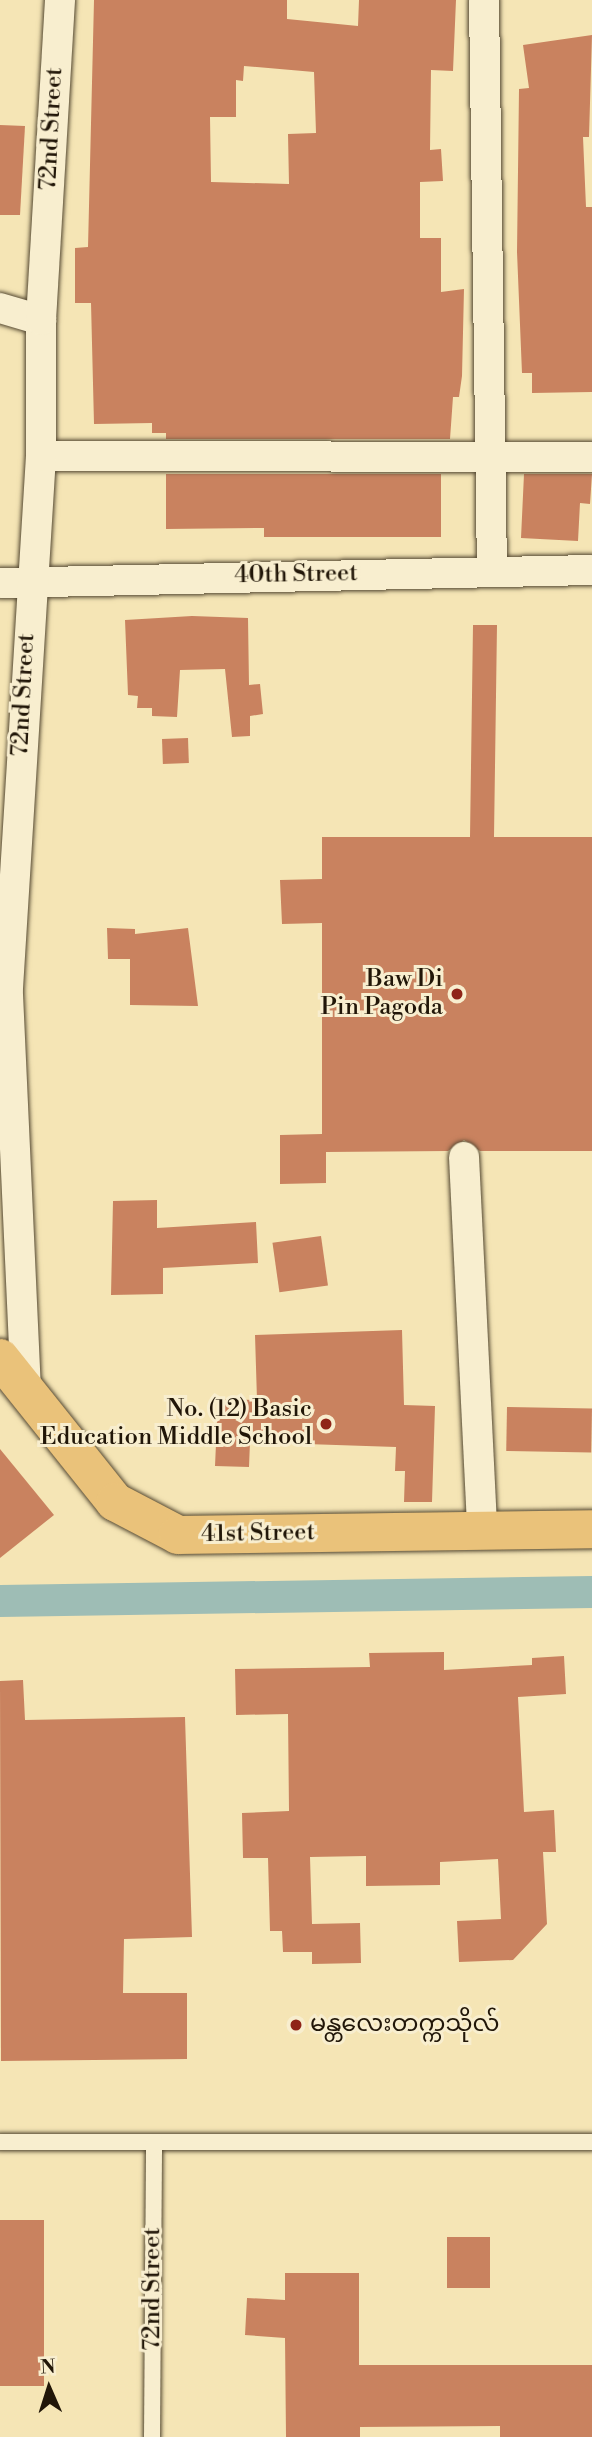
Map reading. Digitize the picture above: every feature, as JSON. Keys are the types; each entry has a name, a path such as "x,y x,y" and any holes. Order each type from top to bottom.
{"main road":[{"name":"41st Street","path":"0,1358 116,1502 178,1535 592,1529"}],"street":[{"name":"72nd Street","path":"26,1391 4,988 30,582 41,456 41,320 60,0"},
{"path":"484,0 492,570"},
{"path":"0,308 41,320"},
{"path":"41,456 490,453 592,457"},
{"name":"40th Street","path":"0,583 492,570 592,570"},
{"path":"464,1157 482,1531"}],"lane":[{"path":"0,2142 592,2142"},
{"name":"72nd Street","path":"152,2437 154,2142"}],"building":[{"path":"94,0 287,0 287,19 358,26 359,0 456,0 453,71 431,70 430,150 441,149 443,181 420,182 420,238 441,238 441,292 464,289 462,376 459,397 453,397 450,439 166,439 166,433 152,433 152,423 94,424 91,303 75,303 75,248 88,247","holes":["244,66 314,72 316,133 288,134 289,184 211,182 210,117 236,117 236,80 243,81"]},
{"path":"592,35 589,137 583,137 586,207 592,207 592,392 532,393 532,373 522,373 517,252 519,89 529,88 523,45"},
{"path":"0,125 25,126 20,215 0,215"},
{"path":"166,474 441,474 441,537 264,537 264,528 166,529"},
{"path":"524,474 592,474 590,504 580,503 578,541 521,538"},
{"path":"192,616 248,618 249,685 260,684 263,714 250,716 250,736 232,737 225,669 180,670 177,717 152,716 152,708 137,708 138,696 128,695 125,620"},
{"name":"Baw Di Pin Pagoda","path":"473,625 497,625 494,837 592,837 592,1151 480,1151 464,1140 448,1151 326,1152 326,1183 280,1184 280,1135 322,1134 322,923 282,924 280,880 322,879 322,837 470,837"},
{"path":"188,738 189,763 163,764 162,739"},
{"path":"107,928 135,929 135,934 188,928 198,1006 130,1005 130,959 108,959"},
{"path":"157,1200 157,1228 256,1222 258,1263 163,1268 163,1294 111,1295 113,1201"},
{"path":"321,1236 328,1286 279,1292 272,1243"},
{"path":"402,1330 404,1405 435,1406 432,1502 404,1502 405,1471 395,1471 396,1447 250,1442 249,1467 215,1466 218,1399 257,1400 255,1335"},
{"path":"507,1407 592,1408 591,1452 506,1451"},
{"path":"0,1449 54,1515 0,1558"},
{"path":"444,1652 444,1670 532,1665 532,1658 564,1656 566,1694 518,1697 524,1812 554,1810 556,1852 543,1852 547,1924 513,1960 459,1962 457,1921 501,1919 498,1859 440,1862 440,1885 366,1886 366,1856 310,1857 312,1924 360,1923 361,1963 312,1964 312,1952 283,1952 282,1931 270,1931 268,1858 243,1858 242,1813 289,1811 288,1714 236,1715 235,1669 370,1667 369,1653"},
{"path":"23,1680 25,1720 185,1717 192,1937 124,1939 123,1993 187,1993 187,2059 1,2061 0,1681"},
{"path":"0,2220 44,2220 44,2386 0,2386"},
{"path":"447,2237 490,2237 490,2288 447,2288"},
{"path":"285,2273 359,2273 359,2365 592,2365 592,2437 500,2437 500,2426 360,2427 360,2437 286,2437 285,2338 245,2335 247,2298 285,2300"}],"waterway":[{"path":"0,1601 592,1592"}],"place":[{"name":"Baw Di Pin Pagoda","path":"457,994"},
{"name":"No. (12) Basic Education Middle School","path":"326,1424"},
{"name":"မန္တလေးတက္ကသိုလ်","path":"296,2025"}]}
